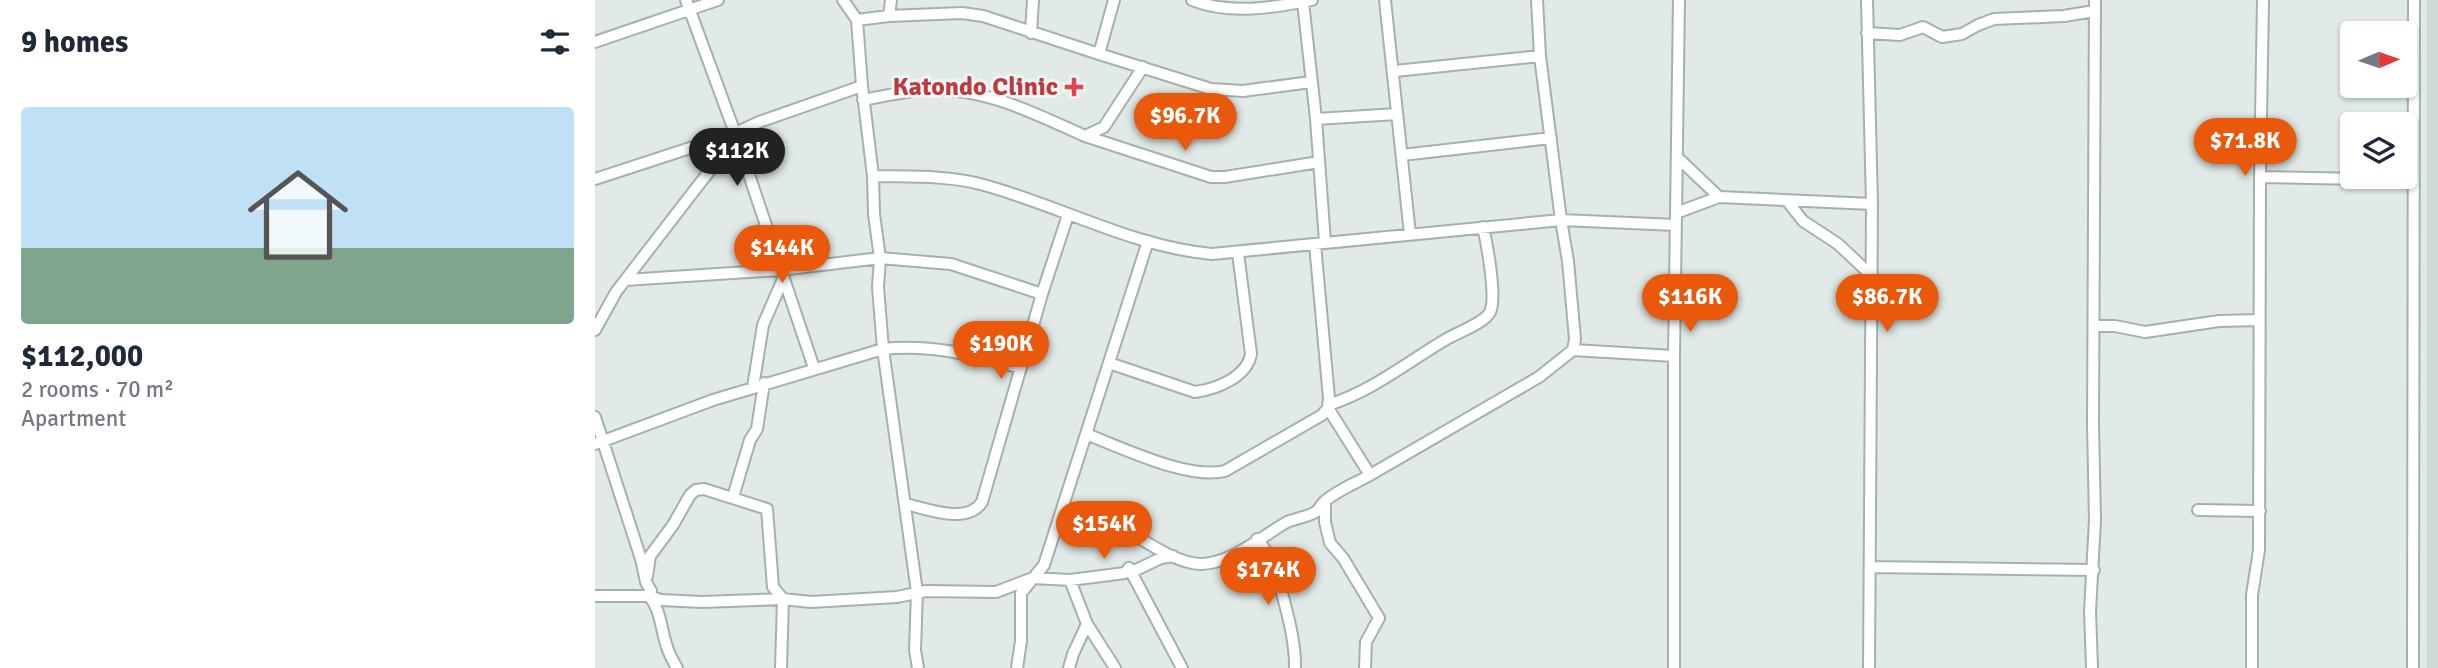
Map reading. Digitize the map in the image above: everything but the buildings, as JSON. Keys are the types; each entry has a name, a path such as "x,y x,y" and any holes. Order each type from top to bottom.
{"street":[{"path":"595,41 687,5 718,0"},
{"path":"843,0 857,20 880,258 878,287 883,349 917,592 915,650 918,668"},
{"path":"889,16 891,0"},
{"path":"1031,33 1033,0"},
{"path":"1099,54 1114,0"},
{"path":"1192,0 1224,9 1307,1 1319,162 1328,407 1370,475"},
{"path":"1385,0 1395,71 1410,234"},
{"path":"1674,668 1674,356 1679,0"},
{"path":"1867,0 1872,204 1869,668"},
{"path":"2252,668 2252,595 2259,550 2260,511 2259,320 2263,0"},
{"path":"2414,0 2414,112"},
{"path":"1539,2 1541,57 1560,220 1568,261 1575,339 1573,351"},
{"path":"687,5 814,368"},
{"path":"1867,33 1900,35 1923,27 1942,37 1962,34 1994,19 2064,16 2094,6 2094,570 2090,611 2092,668"},
{"path":"857,20 962,13 983,16 1211,89 1228,91 1311,82"},
{"path":"1395,71 1541,57"},
{"path":"1085,136 1104,127 1143,67"},
{"path":"595,179 734,133 862,86"},
{"path":"863,100 915,91 947,89 975,93 1107,144 1211,177 1319,162"},
{"path":"1316,119 1397,114"},
{"path":"1104,127 1107,144"},
{"path":"595,330 616,292 714,165 734,133"},
{"path":"1402,155 1551,138"},
{"path":"1677,157 1720,197"},
{"path":"873,176 952,178 981,184 1187,252 1238,253 1560,220 1676,225"},
{"path":"2260,177 2340,179"},
{"path":"2413,668 2414,189"},
{"path":"1676,213 1720,197 1872,204"},
{"path":"1788,202 1803,221 1838,244 1871,275"},
{"path":"906,504 960,514 971,513 982,502 1042,294 1069,215"},
{"path":"1086,434 1191,471 1225,471 1322,415 1328,407 1367,390 1447,338 1487,317 1492,307 1490,267 1483,227"},
{"path":"1017,668 1021,641 1020,599 1024,589 1044,565 1148,241"},
{"path":"1109,363 1195,392 1240,375 1247,369 1251,354 1238,253"},
{"path":"625,280 782,274 880,258 951,264 1042,294"},
{"path":"639,262 657,278"},
{"path":"733,497 750,440 757,429 763,325 782,274"},
{"path":"2094,326 2115,326 2145,332 2219,321 2259,320"},
{"path":"599,442 759,385 883,349 909,346 931,348 1021,368"},
{"path":"1111,521 1173,556 1193,563 1213,563 1247,549 1257,539 1268,537 1290,521 1317,511 1325,502 1539,377 1573,351 1674,356"},
{"path":"595,417 599,442 641,559 651,591 649,596 657,610 667,650 677,668"},
{"path":"646,582 650,556 696,490 704,489 767,509 773,587 783,599 781,668"},
{"path":"1325,502 1325,522 1330,543 1343,558 1379,618 1364,649 1365,668"},
{"path":"2198,510 2260,511"},
{"path":"1257,539 1265,547 1275,572 1294,647 1295,668"},
{"path":"1129,568 1134,570 1161,558 1173,556"},
{"path":"1870,567 2094,570"},
{"path":"595,596 649,596 661,600 702,602 783,599 811,601 897,597 917,592 996,592 1033,578 1070,580 1125,573 1129,568"},
{"path":"1129,568 1182,668"},
{"path":"1070,580 1087,624 1115,668"},
{"path":"1069,668 1087,624"}],"shaded area":[{"path":"2427,0 2438,0 2438,668 2427,668"}],"place":[{"name":"Katondo Clinic","path":"1074,87"}]}
